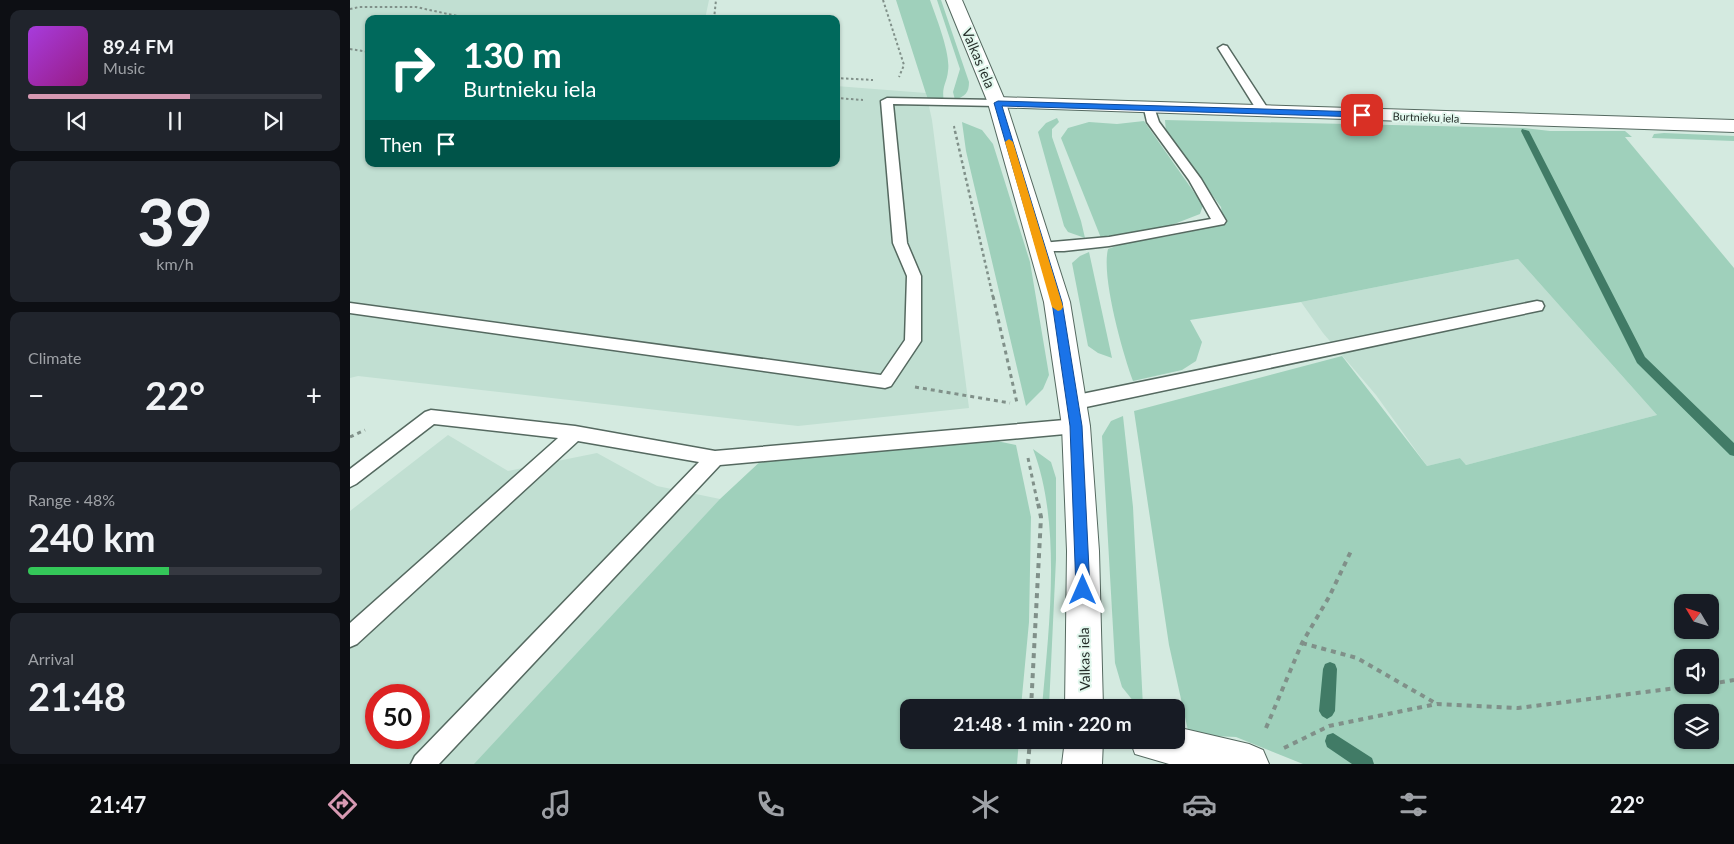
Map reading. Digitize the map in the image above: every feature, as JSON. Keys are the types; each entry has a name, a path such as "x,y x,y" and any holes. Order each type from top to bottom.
{"main road":[{"name":"Valkas iela","path":"954,0 998,103 1057,302 1074,414 1083,551 1084,699"},
{"name":"Burtnieku iela","path":"998,103 1734,126"},
{"path":"1185,743 1263,751"},
{"path":"1082,764 1083,749"}],"lane":[{"path":"1223,48 1264,112"},
{"path":"350,308 885,382 913,341 914,276 900,244 887,102 998,103"},
{"path":"1041,248 1086,246 1159,234 1219,220 1195,179 1153,122 1150,109"},
{"path":"350,479 431,417 575,434 715,458 1074,414 1537,306"},
{"path":"350,637 575,434"},
{"path":"423,764 715,458"}],"path":[{"path":"714,15 716,0"},
{"path":"883,0 904,66 900,76 894,79"},
{"path":"350,9 416,7 452,15"},
{"path":"350,49 365,51"},
{"path":"840,78 879,80"},
{"path":"885,382 1017,404 953,123"},
{"path":"1026,451 1042,517 1032,699"},
{"path":"1263,751 1302,643 1329,597 1352,549"},
{"path":"1302,643 1357,658 1437,704"},
{"path":"1719,682 1734,680"},
{"path":"1263,751 1330,726 1437,704 1518,708 1674,688"},
{"path":"1028,764 1029,749"}],"shaded area":[{"path":"350,0 709,0 706,15 365,15 365,167 840,167 840,86 926,93 932,120 969,408 798,426 358,376 350,378"},
{"path":"896,0 930,0 947,55 948,71 943,96 944,101 928,100"},
{"path":"937,0 941,0 969,82 966,94 955,100 953,92 960,69"},
{"path":"1057,118 1059,122 1052,129 1052,137 1085,238 1068,232 1064,226 1038,132 1046,123"},
{"path":"1165,120 1524,128 1550,131 1625,131 1632,137 1625,137 1734,268 1734,764 1303,764 1236,737 1189,735 1185,717 1185,699 1181,699 1169,645 1134,411 1342,356 1427,466 1460,458 1466,465 1657,415 1518,259 1301,302 1190,320 1202,342 1196,361 1182,370 1133,381 1110,296 1107,262 1108,249 1137,241 1195,231 1209,226 1223,220 1221,207 1166,133"},
{"path":"1144,121 1203,205 1200,214 1169,226 1101,238 1061,138 1068,128 1089,122 1117,124"},
{"path":"962,122 982,130 993,144 1030,262 1049,375 1043,389 1026,406 966,151"},
{"path":"1654,134 1734,136 1734,141 1652,138"},
{"path":"1089,252 1112,358 1098,353 1088,346 1072,263 1080,256"},
{"path":"1518,259 1657,415 1466,465 1460,458 1427,466 1376,395 1323,333 1301,302"},
{"path":"1123,416 1133,507 1143,699 1132,699 1122,687 1115,663 1102,436 1111,421"},
{"path":"448,435 508,471 597,453 657,486 720,499 761,521 550,764 350,764 350,511"},
{"path":"987,439 1016,445 1031,517 1029,622 1022,699 900,699 900,749 1018,749 1017,764 474,764 720,499 765,457"},
{"path":"1033,449 1051,462 1056,478 1056,559 1049,699 1043,699 1048,644 1051,576 1048,510 1042,479"}],"waterway":[{"path":"1525,131 1641,360 1734,451"},
{"path":"1327,711 1330,669"},
{"path":"1333,741 1366,764"}],"slow traffic":[{"path":"1009,142 1058,307"}],"route":[{"path":"1083,590 1083,551 1076,426 1057,302 998,103 1362,115"}]}
